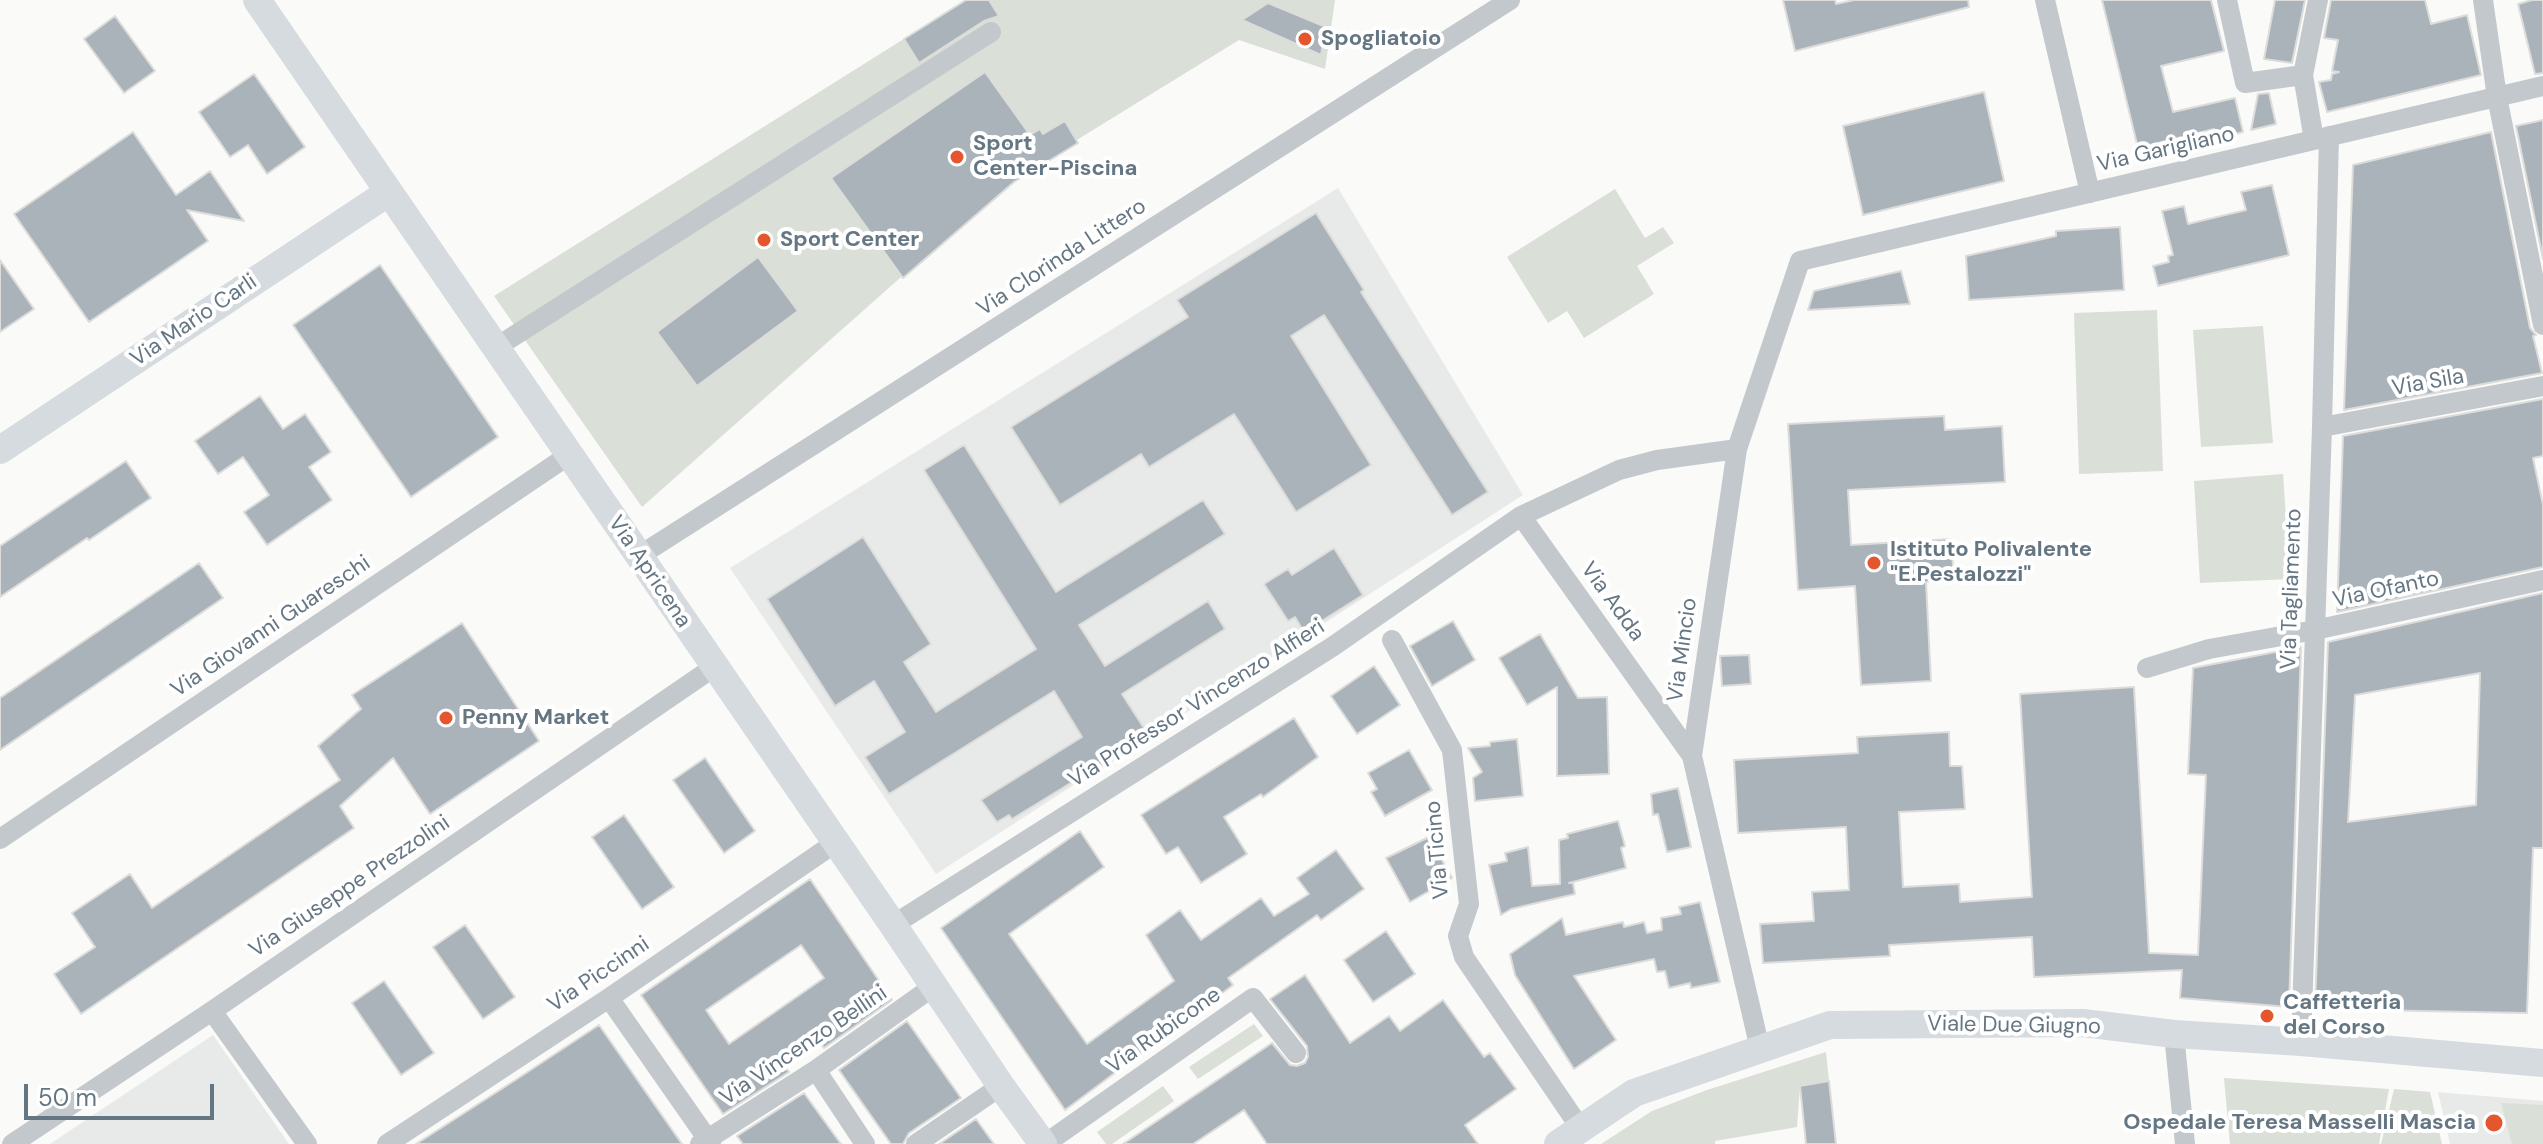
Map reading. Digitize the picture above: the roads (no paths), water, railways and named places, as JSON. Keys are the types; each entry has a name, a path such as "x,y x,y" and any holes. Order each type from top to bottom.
{"main road":[{"name":"Via Apricena","path":"257,0 1001,1086 1044,1144"},
{"name":"Via Mario Carli","path":"0,450 389,192"},
{"name":"Viale Due Giugno","path":"1570,1136 1634,1093 1830,1025 2083,1023 2174,1034 2543,1063"}],"street":[{"name":"Via Clorinda Littero","path":"639,556 1510,0"},
{"path":"2045,0 2090,193"},
{"path":"2227,0 2245,83 2303,75 2318,0"},
{"path":"2483,0 2496,93 2543,325"},
{"path":"495,348 991,32"},
{"name":"Via Tagliamento","path":"2301,1042 2322,427 2321,138 2303,75"},
{"name":"Via Garigliano","path":"1800,261 2321,138 2496,93 2543,86"},
{"name":"Via Mincio","path":"1760,1049 1692,756 1737,449 1800,261"},
{"name":"Via Sila","path":"2322,427 2543,386"},
{"name":"Via Professor Vincenzo Alfieri","path":"893,925 1332,647 1521,516 1619,470 1657,460 1737,449"},
{"name":"Via Giovanni Guareschi","path":"0,839 569,455"},
{"name":"Via Adda","path":"1521,516 1692,756"},
{"name":"Via Ofanto","path":"2147,668 2209,649 2315,630 2543,580"},
{"name":"Via Ticino","path":"1392,640 1452,750 1469,904 1458,936 1464,957 1570,1136"},
{"name":"Via Giuseppe Prezzolini","path":"12,1144 714,667"},
{"name":"Via Piccinni","path":"387,1144 609,998 835,843"},
{"name":"Via Vincenzo Bellini","path":"706,1142 816,1070 934,986"},
{"path":"609,998 706,1142"},
{"name":"Via Rubicone","path":"1044,1144 1253,998 1296,1053"},
{"path":"212,1011 307,1144"},
{"path":"2174,1034 2185,1144"},
{"path":"816,1070 865,1144"},
{"path":"916,1144 1001,1086"}],"place":[{"name":"Spogliatoio","path":"1305,39"},
{"name":"Sport Center-Piscina","path":"957,157"},
{"name":"Sport Center","path":"764,240"},
{"name":"Istituto Polivalente \"E.Pestalozzi\"","path":"1874,563"},
{"name":"Penny Market","path":"446,718"},
{"name":"Caffetteria del Corso","path":"2267,1016"},
{"name":"Ospedale Teresa Masselli Mascia","path":"2494,1123"}]}
